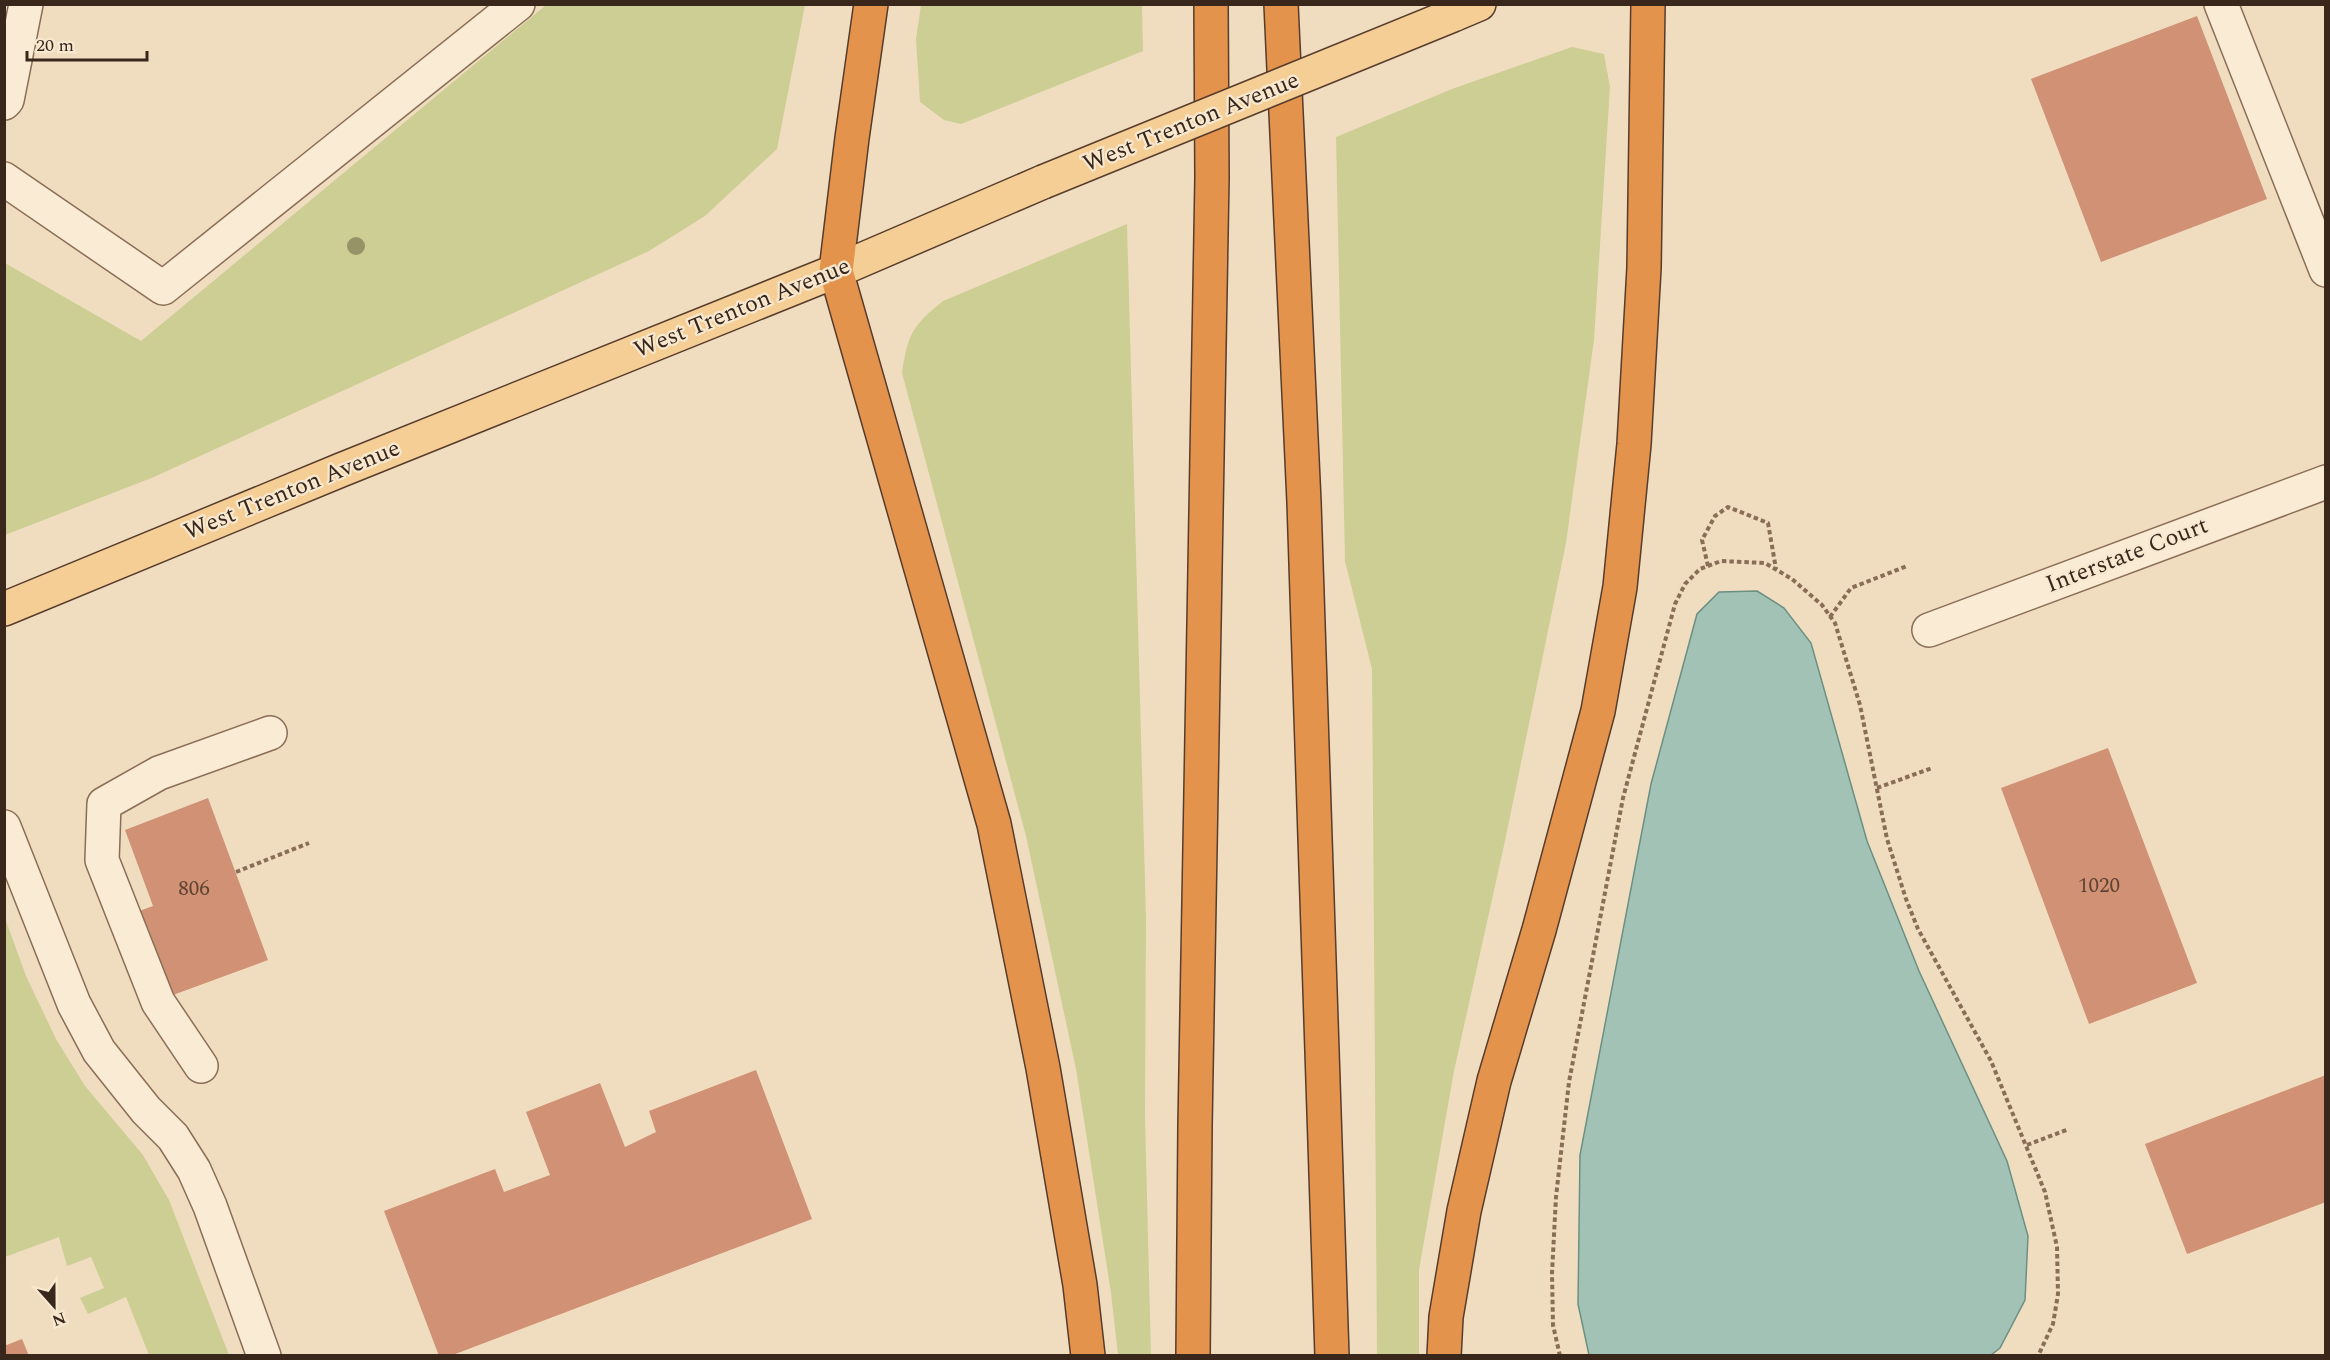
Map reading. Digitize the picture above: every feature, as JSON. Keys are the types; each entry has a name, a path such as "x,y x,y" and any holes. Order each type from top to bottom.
{"highway":[{"path":"871,4 836,271 994,824 1045,1079 1080,1285 1088,1356"},
{"path":"1193,1356 1195,1114 1212,178 1211,4"},
{"path":"1281,4 1304,501 1332,1356"},
{"path":"1444,1356 1446,1317 1464,1211 1491,1092 1539,930 1599,711 1620,587 1634,444 1644,268 1648,4"}],"main road":[{"name":"West Trenton Avenue","path":"4,609 341,470 836,271 1043,182 1466,10"}],"street":[{"path":"4,103 7,100 26,4"},
{"path":"4,179 163,288 518,4"},
{"path":"2221,4 2325,270"},
{"name":"Interstate Court","path":"1929,630 2325,482"},
{"path":"201,1066 158,1002 102,860 104,804 159,773 270,733"},
{"path":"4,827 74,1004 99,1050 146,1110 173,1137 194,1170 210,1206 264,1356"}],"path":[{"path":"1708,566 1702,540 1715,516 1728,507 1768,523 1776,569"},
{"path":"1560,1356 1553,1325 1552,1273 1556,1197 1569,1082 1623,798 1672,615 1685,584 1700,569 1721,561 1765,563 1792,579 1822,605 1835,623 1860,705 1887,839 1918,929 1991,1061 2045,1192 2057,1246 2057,1304 2053,1324 2038,1356"},
{"path":"1830,616 1851,588 1907,566"},
{"path":"1877,788 1932,768"},
{"path":"236,872 309,843"},
{"path":"2027,1145 2069,1129"}],"green space":[{"path":"546,5 805,5 777,149 705,216 649,251 154,477 5,535 5,263 141,341"},
{"path":"921,5 1142,5 1143,51 961,124 944,120 920,102 916,39"},
{"path":"1572,47 1604,54 1610,87 1594,340 1566,543 1505,841 1454,1071 1419,1270 1419,1355 1377,1355 1372,669 1345,561 1336,137 1452,89"},
{"path":"1127,224 1146,918 1145,1117 1151,1356 1118,1355 1111,1293 1076,1069 1026,836 902,373 913,332 924,317 943,301"},
{"path":"5,918 26,976 56,1039 85,1086 143,1155 169,1200 229,1355 149,1355 126,1297 88,1314 80,1298 104,1288 91,1257 67,1266 59,1237 5,1257"}],"shaded area":[{"path":"1757,591 1784,608 1811,643 1867,841 1919,971 2007,1161 2028,1236 2025,1300 2000,1348 1991,1355 1589,1355 1578,1304 1580,1155 1651,784 1697,614 1719,592"}],"building":[{"path":"2197,16 2267,199 2101,262 2031,79"},
{"path":"2108,748 2197,983 2089,1024 2001,788"},
{"path":"208,798 268,960 173,995 148,928 140,931 134,913 153,906 125,830"},
{"path":"756,1070 812,1219 450,1356 439,1356 384,1211 495,1169 504,1192 550,1175 526,1112 600,1083 625,1147 656,1132 649,1111"},
{"path":"2326,1075 2326,1202 2187,1254 2145,1144"},
{"path":"22,1339 29,1356 4,1356 4,1346"}]}
